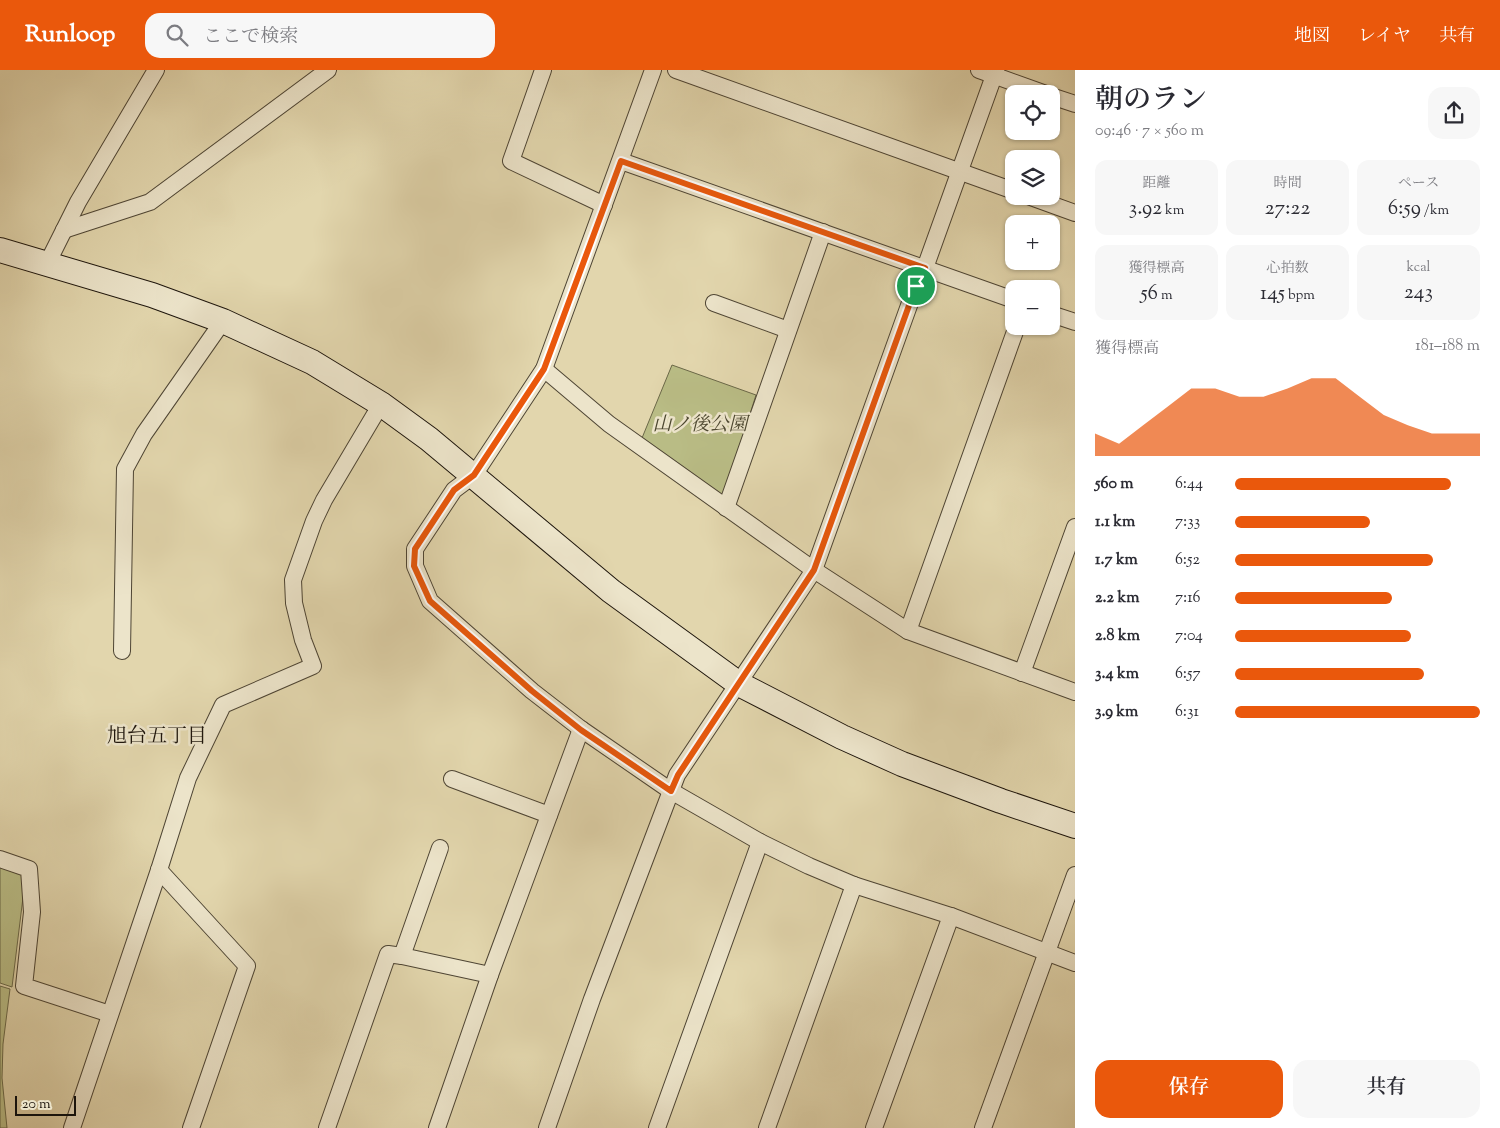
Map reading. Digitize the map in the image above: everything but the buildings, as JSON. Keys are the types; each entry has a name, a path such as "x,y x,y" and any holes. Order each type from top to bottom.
{"street":[{"path":"47,264 78,202 156,70"},
{"path":"64,230 150,202 328,70"},
{"path":"543,70 511,160 604,205"},
{"path":"653,70 544,369 474,475 454,490 415,549 414,566 430,601 532,691 581,730 671,791 760,842 854,885 951,916 1075,963"},
{"path":"676,70 1005,188"},
{"path":"547,1128 592,999 678,775 814,570 912,295 925,268 960,172 990,72 1023,85"},
{"path":"1060,99 1075,104"},
{"path":"621,161 1005,297"},
{"path":"1053,205 1075,213"},
{"path":"726,508 822,232"},
{"path":"0,250 152,295 223,321 312,362 381,404 429,438 611,591 739,684 842,737 902,764 1075,826"},
{"path":"714,303 788,330"},
{"path":"1060,317 1075,322"},
{"path":"122,651 125,469 144,434 223,321"},
{"path":"908,631 1014,335"},
{"path":"544,369 609,424 814,570 908,631 1075,692"},
{"path":"72,1128 188,778 223,704 313,666 303,640 294,603 293,580 314,521 324,500 381,404"},
{"path":"1022,674 1075,527"},
{"path":"437,1128 490,975 581,730"},
{"path":"452,779 549,815"},
{"path":"657,1128 760,842"},
{"path":"402,956 440,848"},
{"path":"0,859 29,870 32,912 24,986 110,1014"},
{"path":"159,870 247,966 191,1128"},
{"path":"983,1128 1075,875"},
{"path":"767,1128 854,885"},
{"path":"874,1128 951,916"},
{"path":"327,1128 388,954 490,975"}],"green space":[{"name":"山ノ後公園","path":"672,365 756,395 724,496 642,438"},
{"path":"0,864 26,873 12,987 0,983"},
{"path":"0,986 10,989 3,1044 2,1078 7,1128 0,1128"}],"district":[{"name":"旭台五丁目","path":"157,735"}],"route":[{"path":"621,161 925,268 916,286 814,570 678,775 671,791 581,730 532,691 430,601 414,566 415,549 454,490 474,475 544,369 621,161"}]}
